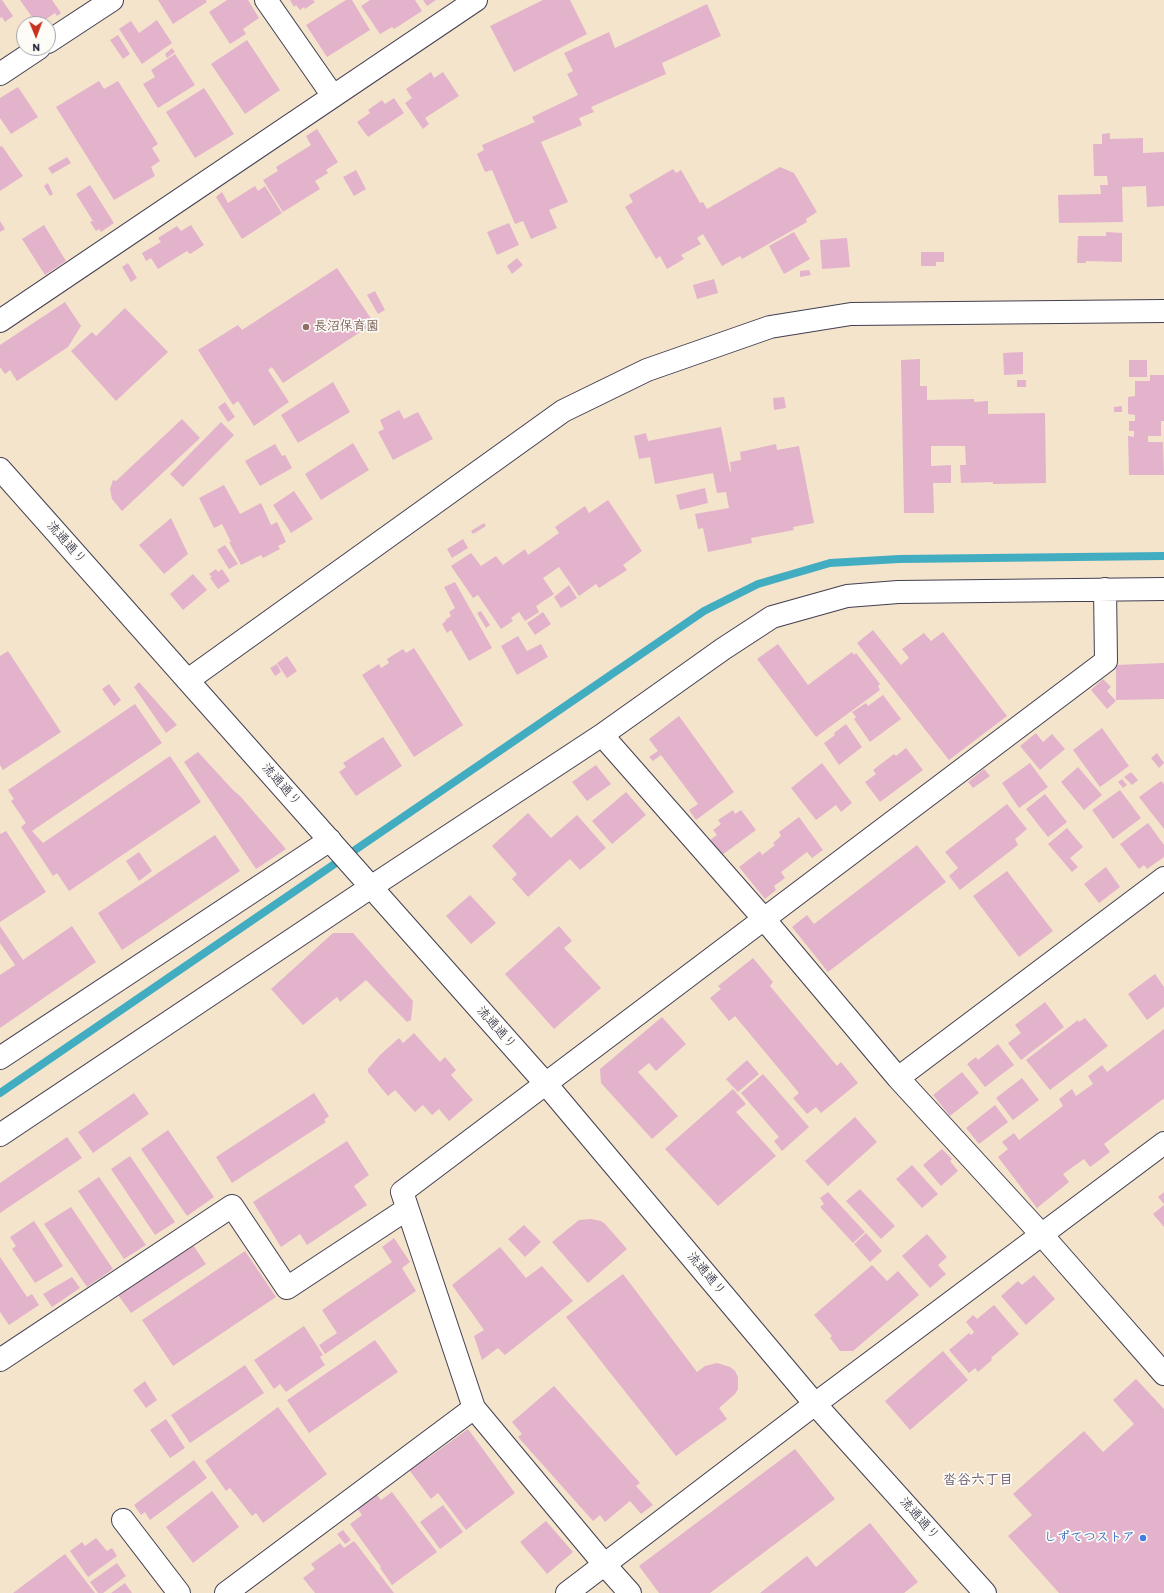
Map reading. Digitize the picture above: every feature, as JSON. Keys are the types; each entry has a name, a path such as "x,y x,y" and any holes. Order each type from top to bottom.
{"street":[{"path":"56,37 112,0"},
{"path":"266,0 333,96"},
{"path":"0,321 476,0"},
{"path":"0,74 27,56"},
{"path":"188,680 563,411 647,370 770,327 850,314 1164,312"},
{"name":"流通通り","path":"0,469 546,1084 815,1404 985,1593"},
{"path":"0,1135 366,882 602,735 772,616 847,596 898,592 1164,588"},
{"path":"630,1593 474,1408 406,1209 402,1192 1106,661 1105,589"},
{"path":"602,735 764,919 898,1078 1042,1235 1164,1374"},
{"path":"0,1058 330,840"},
{"path":"898,1078 1164,878"},
{"path":"567,1593 815,1404 1164,1143"},
{"path":"0,1360 232,1206 287,1288 406,1209"},
{"path":"226,1593 474,1408"},
{"path":"123,1520 179,1593"}],"building":[{"path":"0,0 2,0 13,16 5,22 2,17 0,18"},
{"path":"20,0 52,0 61,13 57,16 55,13 51,16 31,16"},
{"path":"158,0 206,0 207,2 173,24"},
{"path":"227,0 248,0 259,18 243,29 246,34 230,44 209,12"},
{"path":"290,0 313,0 315,2 305,9 304,7 300,10 296,5 294,7"},
{"path":"346,0 352,0 370,30 327,57 306,25"},
{"path":"370,0 415,0 422,11 394,29 392,27 380,34 361,6"},
{"path":"423,0 436,0 427,6"},
{"path":"543,0 570,0 587,34 514,72 490,26"},
{"path":"707,4 721,36 662,63 666,74 591,107 594,112 579,118 582,125 541,142 568,202 549,210 557,228 531,239 523,221 515,224 492,170 485,172 477,154 484,150 482,145 535,122 532,117 578,95 567,74 573,71 564,53 609,32 615,48"},
{"path":"157,20 172,43 142,64 119,29 131,21 139,33"},
{"path":"118,35 130,54 123,59 110,40"},
{"path":"247,40 280,90 245,114 211,64"},
{"path":"172,48 175,52 167,58 165,54"},
{"path":"175,54 195,85 158,108 143,84 155,77 151,70"},
{"path":"431,72 434,78 443,72 459,96 425,118 429,124 423,129 405,103 412,98 406,89"},
{"path":"99,81 104,89 118,81 158,144 152,148 160,161 151,167 155,176 114,200 56,107"},
{"path":"18,87 38,117 11,134 0,118 0,98"},
{"path":"204,88 234,134 195,158 166,112"},
{"path":"394,98 404,113 368,137 357,122 370,113 368,110 382,100 385,104"},
{"path":"317,129 338,162 326,170 328,173 315,181 320,189 283,212 263,180 278,171 276,167 311,145 306,136"},
{"path":"1110,133 1110,139 1143,138 1143,153 1164,152 1164,206 1147,207 1146,186 1122,187 1123,222 1059,223 1058,195 1101,194 1100,185 1108,185 1107,176 1094,176 1093,144 1102,144 1102,134"},
{"path":"2,146 23,176 0,191 0,147"},
{"path":"67,157 71,163 52,174 48,168"},
{"path":"780,167 794,173 817,212 806,219 807,222 742,259 740,256 722,266 703,234 697,238 701,244 681,255 684,259 667,269 660,256 656,259 625,207 633,202 629,195 673,169 676,173 681,170 700,203 703,202 707,209"},
{"path":"356,170 366,189 354,196 343,177"},
{"path":"48,183 53,194 50,196 44,186"},
{"path":"90,185 114,223 101,232 99,229 96,231 90,222 93,221 76,194"},
{"path":"255,186 258,191 265,186 282,213 242,239 216,197 222,192 228,203"},
{"path":"0,221 5,229 0,232"},
{"path":"509,223 519,245 497,255 487,232"},
{"path":"44,225 66,261 45,275 22,239"},
{"path":"191,225 204,245 190,254 187,251 158,269 151,258 146,261 142,253 161,242 158,238 177,226 181,231"},
{"path":"794,232 810,259 784,274 769,246"},
{"path":"1106,232 1122,233 1122,262 1086,261 1086,263 1077,263 1078,236 1106,236"},
{"path":"847,238 850,267 822,269 820,240"},
{"path":"921,252 944,252 944,262 936,262 936,266 921,266"},
{"path":"517,258 523,265 512,274 507,266"},
{"path":"128,263 137,278 131,282 122,267"},
{"path":"337,268 374,323 283,383 272,367 268,370 289,402 254,426 238,401 233,405 198,350 238,325 242,330"},
{"path":"809,270 811,275 800,277 800,271"},
{"path":"714,279 718,293 697,299 693,285"},
{"path":"375,291 385,310 378,314 367,295"},
{"path":"65,302 81,326 68,347 17,381 10,370 5,374 0,367 0,345"},
{"path":"125,308 168,352 116,401 71,351 92,332 96,336"},
{"path":"1023,352 1023,374 1004,375 1003,353"},
{"path":"920,359 920,386 927,386 927,400 974,399 974,402 988,401 988,414 1045,413 1046,483 961,483 960,465 966,465 965,446 931,446 931,466 951,465 951,483 933,483 934,513 904,513 901,360"},
{"path":"1129,360 1147,360 1147,377 1129,377"},
{"path":"1150,375 1164,375 1164,421 1161,421 1161,436 1148,436 1148,442 1163,442 1164,475 1129,475 1128,436 1134,437 1134,431 1129,431 1129,421 1135,421 1135,415 1128,414 1128,397 1135,396 1135,381 1150,381"},
{"path":"1017,380 1026,380 1026,387 1017,387"},
{"path":"333,382 350,412 298,443 281,415"},
{"path":"784,397 786,408 774,410 773,398"},
{"path":"225,402 235,417 228,422 218,407"},
{"path":"1122,406 1122,412 1114,412 1114,407"},
{"path":"399,410 404,419 418,412 433,439 393,460 378,432 384,429 380,420"},
{"path":"182,419 200,438 122,511 112,499 110,489 113,480 116,481"},
{"path":"221,422 234,435 183,487 170,474"},
{"path":"721,427 730,472 730,462 741,460 740,452 776,444 777,450 799,446 814,523 793,527 794,530 751,538 752,543 708,552 703,528 698,529 695,514 729,508 726,492 717,493 713,473 655,484 650,457 639,459 634,436 646,433 648,441"},
{"path":"353,443 369,470 321,500 305,474"},
{"path":"275,444 282,456 285,455 292,468 260,486 245,461"},
{"path":"224,485 240,514 261,503 271,525 277,522 286,542 278,546 280,549 263,558 261,555 241,565 229,542 231,542 222,524 214,528 199,498"},
{"path":"705,488 708,503 680,510 676,495"},
{"path":"294,491 313,519 291,533 273,505"},
{"path":"608,500 642,551 623,565 627,570 599,588 596,584 579,596 559,567 543,578 554,594 536,606 539,612 525,621 519,612 511,618 513,621 501,629 478,595 473,598 451,566 471,553 481,566 496,556 503,565 525,549 528,555 559,533 555,527 585,506 589,513"},
{"path":"171,518 188,554 164,574 139,545"},
{"path":"484,523 486,526 473,534 471,531"},
{"path":"463,539 468,548 452,558 447,549"},
{"path":"225,545 238,564 229,569 217,550"},
{"path":"216,569 218,572 222,569 230,581 218,589 210,578 212,577 209,574"},
{"path":"193,574 207,590 183,610 170,594"},
{"path":"455,582 492,648 469,661 451,630 447,633 442,624 451,616 449,612 455,608 444,587"},
{"path":"569,585 577,598 561,608 554,597"},
{"path":"481,611 490,625 486,628 477,613"},
{"path":"543,612 551,624 535,635 527,623"},
{"path":"873,630 901,665 909,658 902,649 924,633 931,641 943,632 1007,716 949,760 857,643"},
{"path":"518,636 527,651 541,644 548,657 517,675 501,646"},
{"path":"778,644 808,685 852,652 854,655 856,653 880,684 878,686 880,690 816,737 757,659"},
{"path":"414,648 463,725 414,757 362,675 379,664 381,668 389,663 387,659 403,649 406,653"},
{"path":"8,651 61,732 3,770 0,765 0,656"},
{"path":"287,656 297,671 287,678 277,663"},
{"path":"1164,663 1164,699 1116,700 1116,665"},
{"path":"277,664 281,672 275,676 270,668"},
{"path":"1103,679 1111,687 1107,691 1116,701 1107,709 1091,690"},
{"path":"139,682 177,725 166,733 134,687"},
{"path":"109,684 121,700 114,706 102,689"},
{"path":"883,695 901,719 870,742 854,719 856,717 852,712 866,703 868,706"},
{"path":"135,704 162,743 32,831 43,843 170,756 201,802 69,891 57,873 53,876 21,827 26,823 11,801 14,799 8,790"},
{"path":"679,716 734,792 696,820 689,810 698,804 661,755 653,761 649,757 658,751 649,739"},
{"path":"846,724 862,747 839,765 824,743"},
{"path":"1102,728 1129,766 1100,787 1073,750"},
{"path":"1036,733 1043,742 1052,734 1065,749 1040,770 1020,746"},
{"path":"383,737 402,766 356,796 339,772 346,767 343,763"},
{"path":"906,748 923,770 880,802 865,782 876,774 873,770 894,754 896,756"},
{"path":"198,752 240,796 286,849 256,869 184,762"},
{"path":"1157,753 1164,763 1159,768 1151,758"},
{"path":"822,763 852,803 841,812 836,805 816,820 791,788"},
{"path":"1030,763 1048,787 1019,808 1002,783"},
{"path":"596,765 611,784 587,801 572,782"},
{"path":"1078,767 1102,795 1084,810 1061,782"},
{"path":"984,769 990,776 973,788 968,782"},
{"path":"1131,772 1138,780 1132,785 1124,777"},
{"path":"1122,779 1127,785 1123,788 1118,782"},
{"path":"1161,781 1164,784 1164,829 1139,797"},
{"path":"1120,790 1141,818 1113,839 1092,810"},
{"path":"626,792 646,815 612,844 592,821"},
{"path":"1045,794 1067,822 1048,837 1026,809"},
{"path":"1007,804 1027,829 1015,839 1018,845 960,890 949,876 958,868 945,852"},
{"path":"733,810 735,814 741,810 756,830 722,855 710,840 717,835 713,830 721,824 718,820"},
{"path":"528,813 551,838 577,815 606,848 580,870 570,859 528,897 512,879 517,874 492,846"},
{"path":"799,817 823,850 812,858 807,852 781,872 785,878 774,886 776,890 765,899 739,867 760,851 762,855 775,845 773,843 781,836 779,832"},
{"path":"1148,823 1164,845 1164,857 1147,869 1144,865 1139,869 1120,844"},
{"path":"1067,828 1083,847 1070,858 1078,867 1072,872 1048,844"},
{"path":"6,831 46,892 0,922 0,834"},
{"path":"215,835 240,871 122,950 98,913"},
{"path":"917,845 946,882 828,972 792,927 807,915 814,924"},
{"path":"139,852 152,871 139,881 126,861"},
{"path":"1106,867 1120,887 1099,903 1084,884"},
{"path":"1007,871 1053,931 1019,957 973,896"},
{"path":"470,895 496,923 471,944 446,916"},
{"path":"0,926 23,960 72,926 96,962 0,1028 0,975 15,965 0,943"},
{"path":"559,926 572,941 564,948 601,988 554,1029 505,974"},
{"path":"333,933 353,933 413,1001 411,1020 407,1022 366,980 340,1002 337,997 303,1025 271,989"},
{"path":"753,958 773,982 770,986 837,1066 841,1062 858,1083 821,1113 816,1107 807,1114 793,1098 799,1093 735,1016 729,1021 710,998 721,989 718,986"},
{"path":"1155,974 1164,987 1164,1007 1147,1020 1128,994"},
{"path":"1045,1002 1064,1027 1021,1060 1008,1043 1021,1033 1015,1025"},
{"path":"662,1017 686,1044 656,1071 649,1063 638,1072 678,1116 652,1139 601,1083 600,1069"},
{"path":"1085,1018 1108,1046 1050,1090 1026,1060 1078,1020 1079,1022"},
{"path":"1164,1029 1164,1100 1163,1099 1104,1144 1110,1152 1090,1167 1084,1159 1063,1174 1069,1182 1037,1208 998,1157 1008,1149 1002,1142 1014,1133 1019,1140 1063,1106 1059,1099 1072,1089 1076,1096 1093,1084 1088,1076 1102,1065 1107,1072"},
{"path":"414,1033 440,1062 445,1057 456,1070 451,1075 473,1100 449,1121 439,1109 432,1115 423,1105 415,1112 395,1090 388,1096 368,1072 368,1069 380,1055 399,1038 403,1043"},
{"path":"998,1044 1014,1065 985,1087 967,1064 976,1057 978,1060"},
{"path":"747,1060 759,1074 738,1092 726,1079"},
{"path":"962,1072 979,1093 950,1116 933,1095"},
{"path":"763,1074 809,1127 782,1151 774,1141 779,1137 741,1093"},
{"path":"1022,1078 1039,1100 1013,1120 996,1098"},
{"path":"733,1089 746,1104 736,1112 776,1156 718,1206 665,1149"},
{"path":"134,1093 149,1114 93,1153 78,1132"},
{"path":"314,1093 329,1116 324,1120 326,1122 232,1183 216,1157"},
{"path":"995,1105 1008,1122 979,1144 966,1128"},
{"path":"855,1117 877,1142 828,1186 805,1161"},
{"path":"168,1130 214,1197 187,1216 141,1149"},
{"path":"67,1137 82,1158 0,1213 0,1183"},
{"path":"347,1141 369,1175 354,1186 367,1205 307,1245 300,1234 281,1247 253,1202"},
{"path":"942,1149 952,1159 950,1161 958,1171 941,1186 923,1165"},
{"path":"130,1156 175,1222 155,1235 111,1169"},
{"path":"912,1165 938,1194 922,1208 896,1179"},
{"path":"99,1177 146,1245 124,1259 78,1191"},
{"path":"860,1189 895,1226 881,1239 846,1201"},
{"path":"828,1192 865,1232 853,1243 820,1207 824,1204 820,1198"},
{"path":"1164,1192 1164,1204 1158,1197"},
{"path":"1164,1205 1164,1227 1153,1214"},
{"path":"71,1207 113,1269 87,1287 44,1224"},
{"path":"591,1219 601,1221 605,1224 627,1249 588,1283 552,1242 579,1220"},
{"path":"34,1221 63,1266 35,1283 12,1249 16,1246 10,1237"},
{"path":"524,1225 541,1242 525,1257 508,1239"},
{"path":"866,1233 882,1251 870,1262 854,1244"},
{"path":"927,1234 947,1257 938,1265 946,1274 930,1288 902,1256"},
{"path":"394,1238 410,1262 402,1268 416,1291 325,1354 319,1345 337,1333 322,1310 392,1262 382,1247"},
{"path":"193,1245 206,1264 131,1313 118,1295"},
{"path":"500,1247 526,1278 542,1266 573,1301 505,1355 498,1348 482,1360 474,1336 484,1330 452,1285"},
{"path":"245,1251 276,1297 173,1366 142,1320"},
{"path":"0,1257 27,1297 32,1294 39,1305 9,1325 0,1312"},
{"path":"872,1265 887,1281 898,1271 919,1295 853,1351 840,1351 830,1338 832,1336 814,1315"},
{"path":"623,1274 697,1372 705,1366 717,1363 730,1367 735,1371 738,1377 738,1389 735,1394 719,1408 727,1419 676,1456 566,1317"},
{"path":"1034,1275 1055,1299 1026,1325 1001,1296 1018,1281 1022,1285"},
{"path":"72,1277 80,1288 52,1307 43,1294"},
{"path":"994,1305 1019,1334 991,1358 992,1360 978,1372 975,1368 969,1373 949,1350 969,1333 971,1335 974,1332 966,1322 973,1315 977,1319"},
{"path":"304,1326 323,1355 320,1357 325,1365 286,1392 280,1384 274,1389 254,1360"},
{"path":"375,1340 398,1372 309,1433 287,1400"},
{"path":"943,1351 968,1380 910,1430 885,1401"},
{"path":"245,1365 264,1393 190,1443 171,1415"},
{"path":"1136,1379 1164,1409 1164,1593 1059,1593 1008,1536 1032,1515 1013,1494 1084,1431 1103,1452 1134,1424 1113,1400"},
{"path":"145,1381 157,1400 146,1408 133,1390"},
{"path":"554,1386 640,1483 636,1486 653,1505 641,1514 630,1501 605,1522 600,1515 593,1521 518,1437 522,1434 512,1422"},
{"path":"278,1407 327,1474 263,1523 256,1513 252,1516 230,1488 226,1491 205,1461"},
{"path":"166,1419 185,1448 170,1458 150,1430"},
{"path":"468,1429 515,1493 466,1530 438,1493 431,1499 407,1467 425,1454 428,1458"},
{"path":"795,1449 835,1499 710,1593 659,1593 639,1566"},
{"path":"194,1460 207,1478 150,1520 145,1512 141,1515 134,1505"},
{"path":"212,1491 239,1527 193,1563 166,1527"},
{"path":"392,1492 437,1552 392,1585 350,1524 362,1515 357,1508 376,1494 381,1500"},
{"path":"443,1505 463,1532 440,1549 420,1522"},
{"path":"546,1521 573,1552 547,1574 520,1542"},
{"path":"870,1523 918,1582 904,1593 760,1593 807,1556 816,1567"},
{"path":"343,1530 351,1540 345,1544 337,1534"},
{"path":"96,1538 107,1551 112,1548 117,1556 88,1577 70,1551 82,1542 85,1546"},
{"path":"354,1541 394,1593 315,1593 303,1578 315,1569 311,1564 340,1543 344,1548"},
{"path":"65,1554 95,1593 13,1593"},
{"path":"117,1563 126,1576 103,1593 98,1593 90,1582"},
{"path":"125,1583 132,1593 111,1593"}],"waterway":[{"path":"0,1093 704,611 758,584 830,563 899,559 1164,556"}],"place":[{"name":"長沼保育園","path":"306,327"},
{"name":"しずてつストア","path":"1143,1538"}],"district":[{"name":"沓谷六丁目","path":"978,1480"}]}
